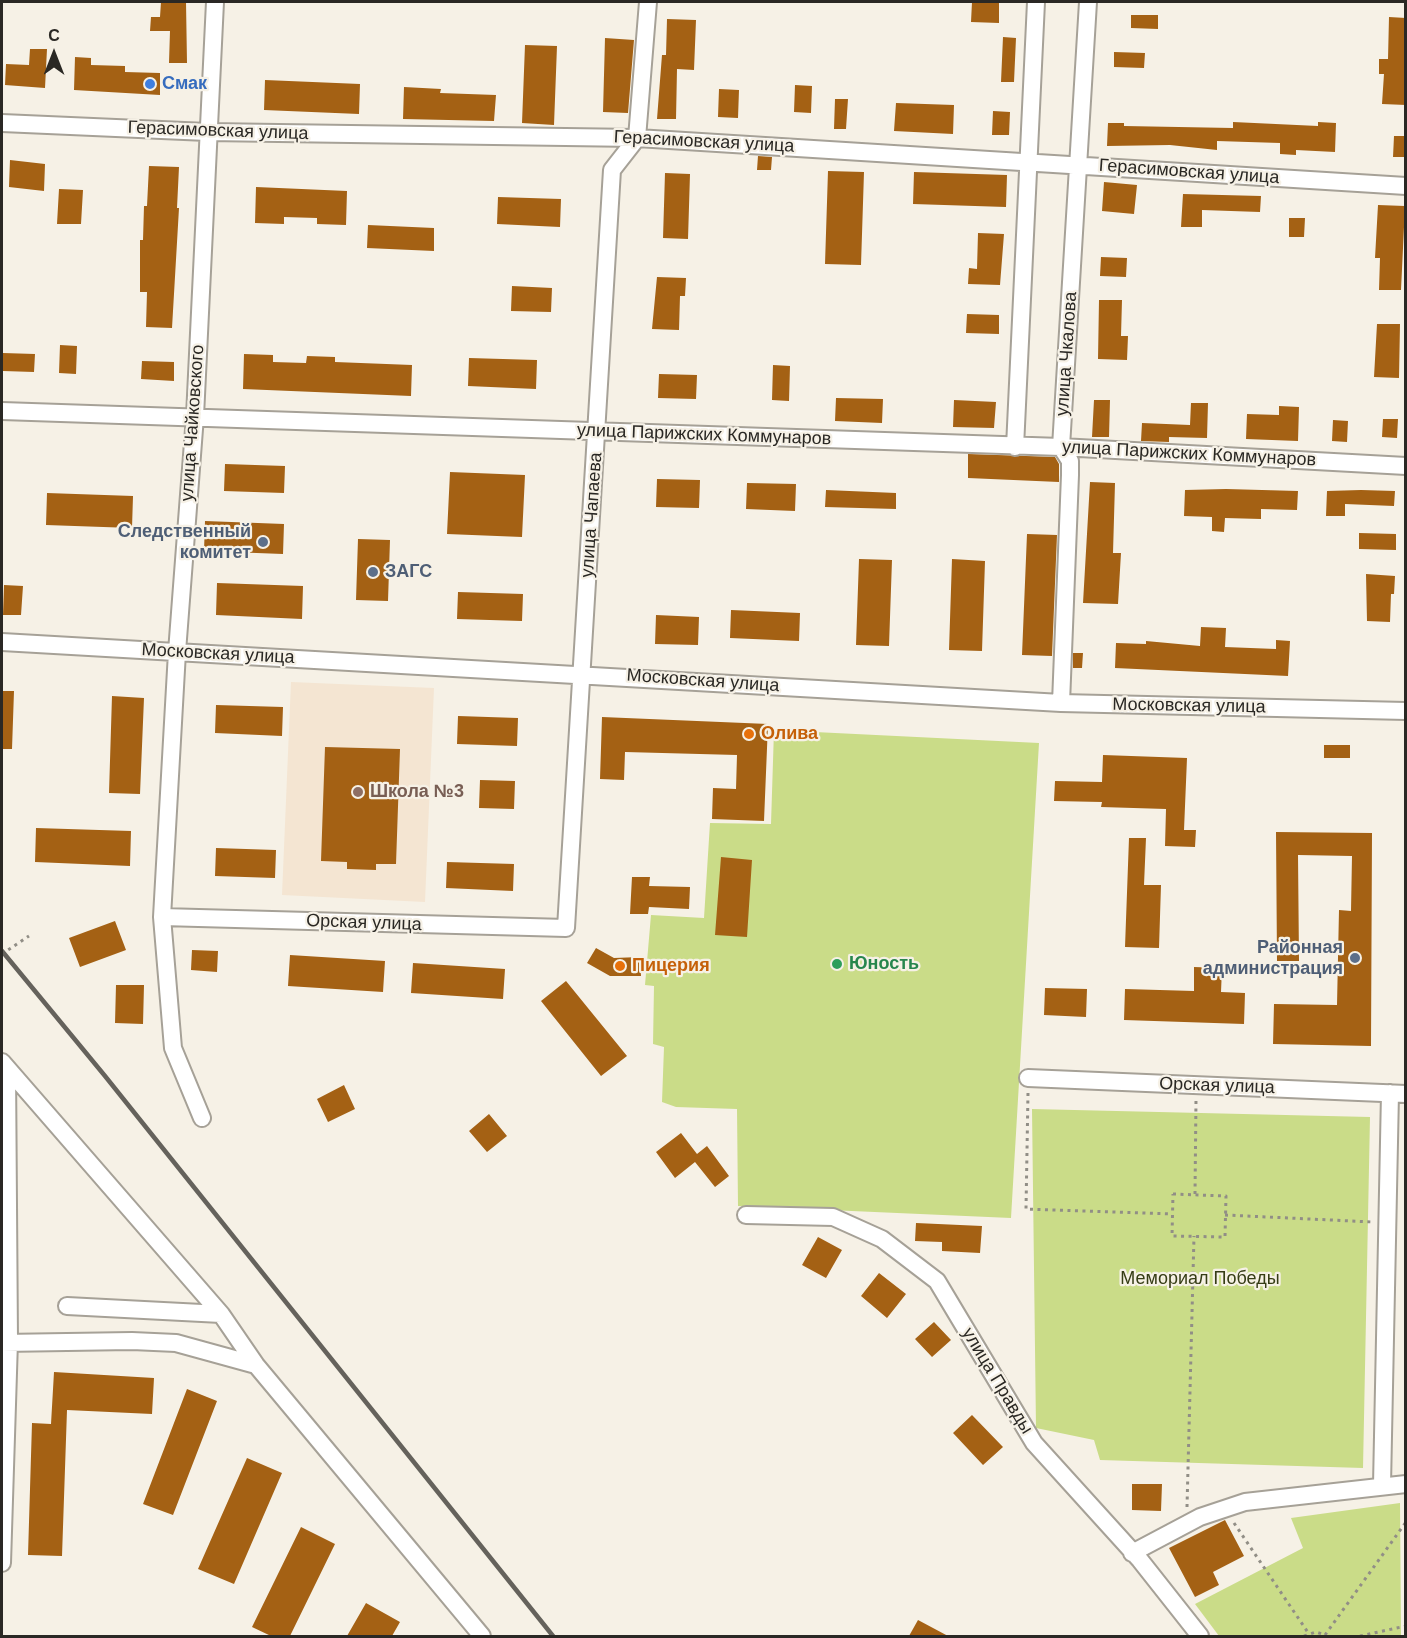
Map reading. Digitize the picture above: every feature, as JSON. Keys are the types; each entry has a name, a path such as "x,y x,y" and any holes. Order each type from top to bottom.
{"street":[{"name":"улица Чайковского","path":"202,1118 173,1048 162,917 177,652 195,416 215,2"},
{"path":"637,138 648,2"},
{"path":"1015,447 1036,2"},
{"name":"улица Чкалова","path":"1061,703 1070,461 1061,447 1088,2"},
{"name":"Герасимовская улица","path":"2,123 207,132 637,138 1406,186"},
{"name":"улица Чапаева","path":"566,928 612,170 637,138"},
{"name":"улица Парижских Коммунаров","path":"2,411 1061,447 1406,466"},
{"name":"Московская улица","path":"2,642 1061,703 1406,711"},
{"name":"Орская улица","path":"162,917 566,928"},
{"path":"4,1065 221,1314 256,1365 482,1636"},
{"path":"2,1563 5,1342 4,1065"},
{"name":"Орская улица","path":"1028,1078 1398,1094"},
{"path":"1382,1485 1388,1223 1398,1094"},
{"name":"улица Правды","path":"747,1215 833,1217 882,1239 937,1281 1034,1443 1132,1553 1200,1636"},
{"path":"67,1306 221,1314"},
{"path":"5,1342 176,1343 256,1365"},
{"path":"1132,1553 1186,1524 1245,1502 1406,1484"}],"path":[{"path":"2,954 29,936"},
{"path":"1028,1078 1026,1209 1172,1214"},
{"path":"1195,1195 1197,1085"},
{"path":"1173,1194 1195,1195 1226,1196 1225,1237 1172,1236 1173,1194"},
{"path":"1226,1215 1388,1223"},
{"path":"1186,1524 1194,1236"},
{"path":"1225,1509 1309,1634"},
{"path":"1305,1636 1316,1632 1326,1636 1406,1522"},
{"path":"1360,1636 1406,1626"}],"shaded area":[{"name":"Школа №3","path":"291,682 434,688 425,902 282,895"}],"green space":[{"name":"Юность","path":"774,730 1039,743 1011,1218 738,1206 737,1109 676,1107 662,1102 664,1047 653,1044 654,986 645,985 651,915 704,918 710,823 771,824"},
{"name":"Мемориал Победы","path":"1032,1109 1370,1117 1363,1468 1100,1460 1094,1440 1036,1428"},
{"path":"1400,1503 1401,1636 1219,1636 1195,1604 1303,1548 1291,1518"}],"building":[{"path":"161,2 186,2 187,63 169,63 170,31 150,31 151,17 160,17"},
{"path":"972,2 999,2 999,23 971,22"},
{"path":"1131,15 1158,15 1158,29 1131,28"},
{"path":"1389,17 1406,18 1406,105 1382,104 1384,74 1379,74 1379,59 1388,59"},
{"path":"667,19 696,20 694,70 677,69 676,119 657,119 662,55 666,55"},
{"path":"1003,37 1016,38 1014,82 1001,82"},
{"path":"605,38 634,40 628,113 603,112"},
{"path":"525,45 557,46 554,125 522,123"},
{"path":"30,49 47,49 45,88 5,85 6,64 29,65"},
{"path":"1114,52 1145,53 1144,68 1114,67"},
{"path":"75,57 91,58 91,65 125,66 125,72 160,73 160,95 74,90"},
{"path":"265,80 360,84 359,114 264,110"},
{"path":"795,85 812,86 811,113 794,112"},
{"path":"404,87 441,89 440,93 496,95 494,121 403,119"},
{"path":"719,89 739,90 738,118 718,117"},
{"path":"835,99 848,99 846,129 834,129"},
{"path":"896,103 954,105 953,134 894,131"},
{"path":"993,111 1010,112 1009,135 992,135"},
{"path":"1233,122 1318,126 1318,122 1336,123 1335,152 1296,150 1296,155 1280,154 1280,143 1217,141 1217,150 1170,145 1107,146 1108,123 1124,123 1124,126 1233,128"},
{"path":"1394,136 1406,136 1406,157 1393,157"},
{"path":"758,156 772,157 771,170 757,170"},
{"path":"10,160 45,164 44,191 9,187"},
{"path":"149,166 179,167 172,328 146,327 147,292 140,292 140,240 143,240"},
{"path":"828,171 864,172 861,265 825,264"},
{"path":"914,172 1007,175 1006,207 913,204"},
{"path":"665,173 690,174 688,239 663,238"},
{"path":"1104,182 1137,185 1134,214 1102,211"},
{"path":"256,187 347,191 346,225 317,224 317,218 284,217 284,224 255,223"},
{"path":"59,189 83,190 81,224 57,224"},
{"path":"1183,194 1261,196 1260,212 1202,210 1202,227 1181,227"},
{"path":"498,197 561,199 560,227 497,224"},
{"path":"1378,205 1405,206 1401,290 1379,290 1380,258 1375,258"},
{"path":"1289,218 1305,218 1304,237 1289,237"},
{"path":"368,225 434,228 434,251 367,248"},
{"path":"978,233 1004,234 1000,285 968,284 969,268 977,269"},
{"path":"1101,257 1127,258 1126,277 1100,276"},
{"path":"657,277 686,278 685,296 680,296 679,330 652,329"},
{"path":"512,286 552,288 551,312 511,311"},
{"path":"1099,300 1122,300 1121,336 1128,336 1127,360 1098,359"},
{"path":"967,314 999,315 999,334 966,333"},
{"path":"1377,324 1400,324 1399,378 1374,377"},
{"path":"60,345 77,346 76,374 59,373"},
{"path":"3,353 35,354 34,372 3,371"},
{"path":"244,354 273,355 273,362 306,363 307,356 335,357 335,362 412,365 411,396 243,389"},
{"path":"469,358 537,360 536,389 468,386"},
{"path":"142,361 174,362 174,381 141,379"},
{"path":"773,365 790,366 789,401 772,400"},
{"path":"659,374 697,375 696,399 658,398"},
{"path":"836,398 883,399 882,423 835,421"},
{"path":"954,400 996,402 994,428 953,427"},
{"path":"1094,400 1110,400 1109,437 1092,437"},
{"path":"1191,403 1208,403 1207,438 1169,437 1169,442 1141,441 1142,423 1190,425"},
{"path":"1279,406 1299,407 1298,441 1246,439 1247,414 1279,415"},
{"path":"1383,419 1398,419 1397,438 1382,437"},
{"path":"1333,420 1348,421 1347,442 1332,441"},
{"path":"968,454 1055,457 1059,464 1059,482 968,478"},
{"path":"225,464 285,466 284,493 224,491"},
{"path":"450,472 525,475 522,537 447,534"},
{"path":"657,479 700,480 699,508 656,507"},
{"path":"1090,482 1115,483 1113,553 1121,553 1118,604 1083,603"},
{"path":"747,483 796,484 795,511 746,509"},
{"path":"826,490 896,493 896,509 825,507"},
{"path":"1185,490 1298,491 1297,510 1261,509 1261,519 1225,518 1224,532 1212,531 1212,517 1184,516"},
{"path":"1327,491 1395,491 1394,506 1345,504 1345,516 1326,516"},
{"path":"47,493 133,496 132,528 46,525"},
{"path":"205,521 284,524 283,554 204,551"},
{"path":"1359,533 1396,534 1396,550 1359,549"},
{"path":"1027,534 1057,535 1052,656 1022,655"},
{"path":"358,539 390,540 388,601 356,600"},
{"path":"859,559 892,560 889,646 856,645"},
{"path":"952,559 985,561 982,651 949,650"},
{"path":"1366,574 1395,576 1394,594 1391,594 1390,622 1367,621"},
{"path":"217,583 303,586 302,619 216,615"},
{"path":"4,585 23,586 21,615 3,615"},
{"path":"458,592 523,594 522,621 457,619"},
{"path":"731,610 800,613 799,641 730,638"},
{"path":"656,615 699,617 698,645 655,644"},
{"path":"1201,627 1226,628 1225,647 1276,649 1276,640 1290,641 1288,676 1115,668 1116,643 1146,644 1146,641 1200,646"},
{"path":"1073,653 1083,653 1082,668 1073,668"},
{"path":"2,691 14,691 12,749 2,749"},
{"path":"112,696 144,698 140,794 109,793"},
{"path":"216,705 283,707 282,736 215,733"},
{"path":"458,716 518,718 517,746 457,744"},
{"path":"602,717 768,724 764,821 712,819 713,788 736,789 737,755 625,752 624,780 600,779"},
{"path":"1324,745 1350,745 1350,758 1324,758"},
{"path":"325,747 400,749 396,864 376,864 376,870 347,869 347,862 321,861"},
{"path":"1103,755 1187,758 1184,830 1196,830 1195,847 1165,846 1166,809 1101,807 1102,802 1054,801 1055,781 1102,782"},
{"path":"480,780 515,781 514,809 479,808"},
{"path":"36,828 131,831 130,866 35,862"},
{"path":"1276,832 1372,833 1371,1046 1273,1044 1274,1004 1337,1005 1339,910 1351,911 1352,856 1298,855 1299,961 1277,961"},
{"path":"1129,838 1146,838 1144,885 1161,885 1159,948 1125,947"},
{"path":"216,848 276,850 275,878 215,876"},
{"path":"721,857 752,860 747,937 715,935"},
{"path":"447,862 514,864 513,891 446,888"},
{"path":"632,877 650,877 649,886 690,887 689,909 649,907 648,914 630,914"},
{"path":"115,921 126,950 80,967 69,938"},
{"path":"596,948 614,958 640,957 641,976 610,976 587,963"},
{"path":"192,950 218,951 217,972 191,970"},
{"path":"290,955 385,961 383,992 288,986"},
{"path":"413,963 505,969 503,999 411,993"},
{"path":"1194,967 1222,968 1221,992 1245,993 1244,1024 1124,1020 1125,989 1194,991"},
{"path":"566,981 627,1056 601,1076 541,1001"},
{"path":"116,985 144,985 143,1024 115,1023"},
{"path":"1045,988 1087,989 1086,1017 1044,1015"},
{"path":"344,1085 355,1109 328,1122 317,1099"},
{"path":"489,1114 507,1136 487,1152 469,1131"},
{"path":"681,1133 697,1154 707,1146 729,1176 715,1187 695,1162 675,1178 656,1152"},
{"path":"916,1223 982,1226 980,1253 942,1251 942,1242 915,1241"},
{"path":"818,1237 842,1250 826,1278 802,1265"},
{"path":"879,1273 906,1294 887,1318 861,1296"},
{"path":"934,1322 951,1340 932,1357 915,1339"},
{"path":"54,1372 154,1378 152,1414 67,1410 62,1556 28,1555 32,1423 51,1424"},
{"path":"187,1389 217,1401 173,1515 143,1504"},
{"path":"972,1415 1003,1447 983,1465 953,1433"},
{"path":"247,1458 282,1473 234,1584 198,1569"},
{"path":"1132,1484 1162,1484 1161,1511 1132,1510"},
{"path":"1225,1520 1244,1556 1213,1572 1219,1585 1195,1597 1169,1548"},
{"path":"301,1527 335,1544 290,1636 271,1636 252,1627"},
{"path":"366,1603 400,1622 392,1636 347,1636"},
{"path":"918,1620 948,1636 909,1636"}],"railway":[{"path":"2,951 105,1076 553,1636"}],"place":[{"name":"Смак","path":"150,84"},
{"name":"Следственный комитет","path":"263,542"},
{"name":"ЗАГС","path":"373,572"},
{"name":"Олива","path":"749,734"},
{"name":"Школа №3","path":"358,792"},
{"name":"Районная администрация","path":"1355,958"},
{"name":"Юность","path":"837,964"},
{"name":"Пицерия","path":"620,966"}]}
